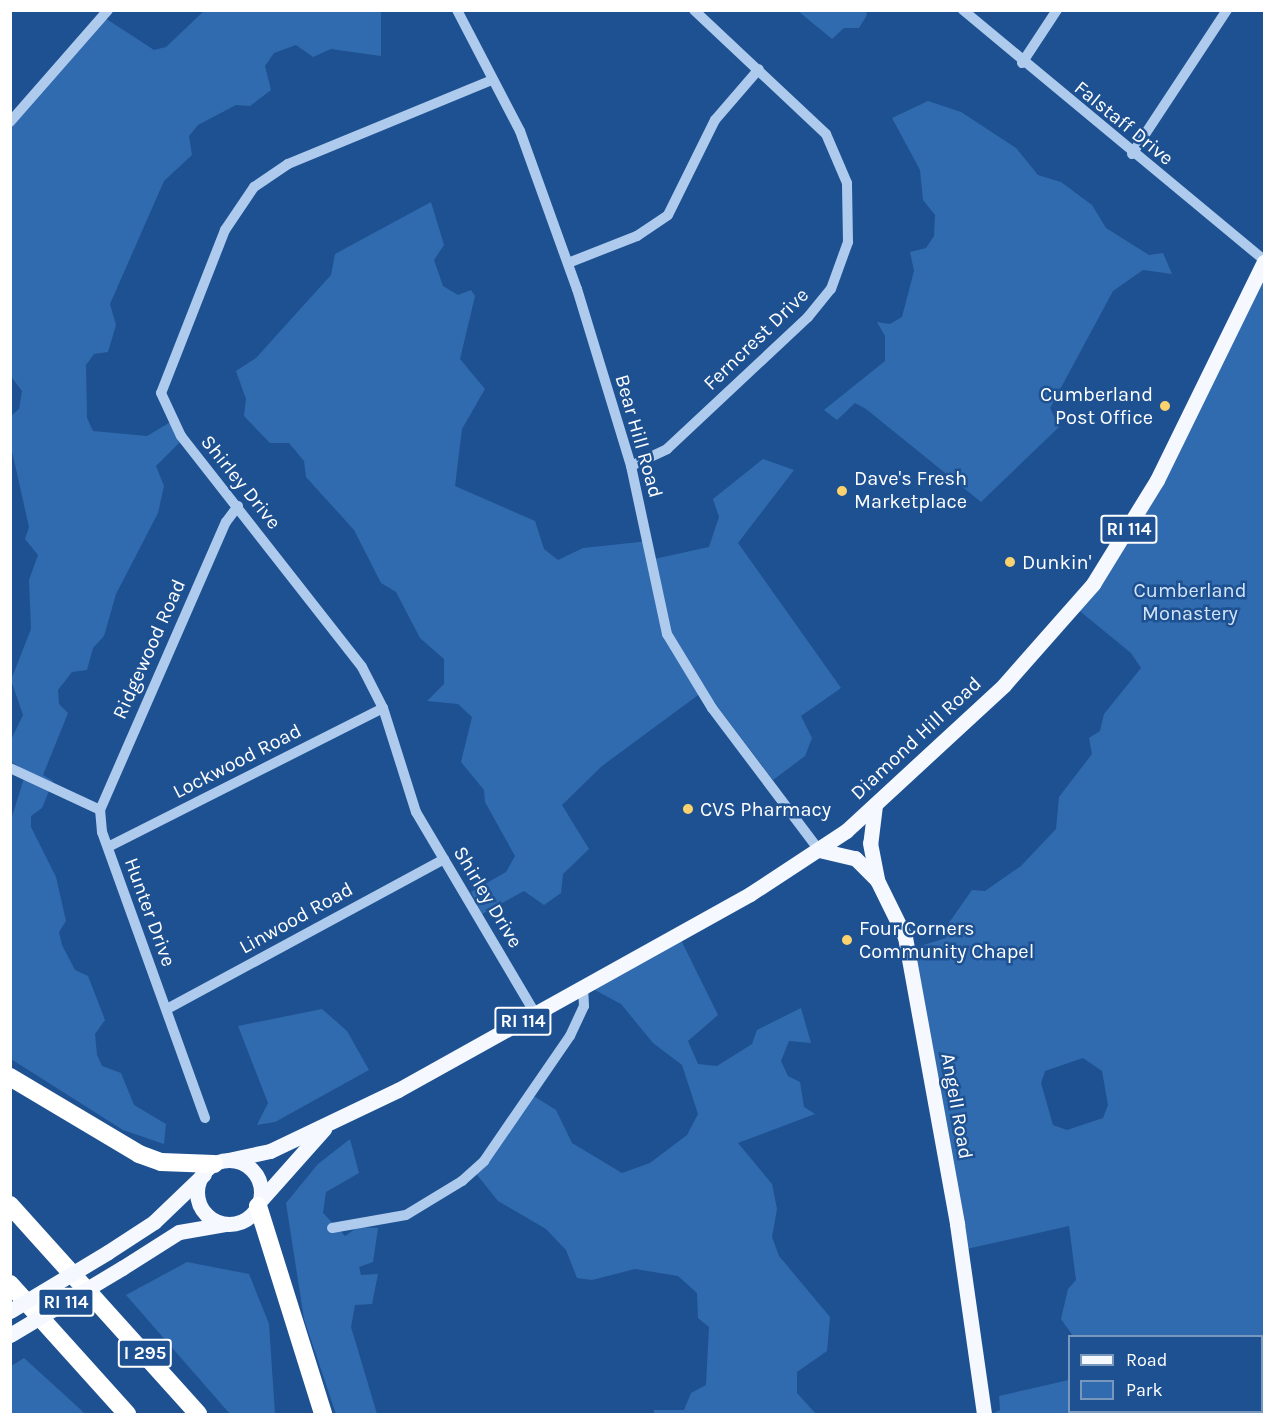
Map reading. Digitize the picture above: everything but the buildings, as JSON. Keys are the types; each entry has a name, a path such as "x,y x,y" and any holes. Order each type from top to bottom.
{"highway":[{"path":"10,1077 139,1154 170,1163 215,1166"},
{"path":"259,1204 323,1414"},
{"name":"I 295","path":"10,1205 198,1414"},
{"name":"I 295","path":"10,1284 127,1414"}],"main road":[{"name":"Diamond Hill Road","path":"215,1166 270,1151 330,1123 536,1015 819,850 875,805 1038,650 1094,584 1156,480 1264,261"},
{"path":"875,805 870,843 877,879"},
{"name":"Angell Road","path":"819,850 855,858 877,879 905,936 957,1224 983,1414"},
{"name":"Diamond Hill Road","path":"259,1204 330,1123"},
{"path":"243,1163 256,1175 259,1204 244,1220 229,1223 212,1218 201,1207 198,1188 215,1166 243,1163"},
{"name":"RI 114","path":"10,1311 154,1222 215,1166"},
{"name":"RI 114","path":"10,1335 179,1232 229,1223"}],"street":[{"path":"10,122 108,10"},
{"name":"Bear Hill Road","path":"457,10 520,131 568,263 631,466 667,633 712,708 819,850"},
{"name":"Ferncrest Drive","path":"631,466 667,449 800,325 841,268 850,224 842,165 826,134 694,10"},
{"name":"Falstaff Drive","path":"963,10 1022,63 1264,261"},
{"path":"1022,63 1057,10"},
{"path":"1132,154 1227,10"},
{"path":"568,263 637,236 668,215 715,120 759,69"},
{"name":"Shirley Drive","path":"492,80 288,164 240,203 161,393 168,418 346,645 383,708 409,794 444,859 536,1015"},
{"name":"Ridgewood Road","path":"100,810 238,506"},
{"name":"Lockwood Road","path":"108,847 383,708"},
{"path":"10,768 100,810"},
{"name":"Hunter Drive","path":"100,810 108,847 205,1118"},
{"name":"Linwood Road","path":"167,1010 444,859"},
{"path":"332,1228 406,1215 445,1194 477,1168 570,1036 585,1006 583,988"}],"green space":[{"path":"204,11 381,11 381,56 331,49 313,57 296,45 274,53 265,66 271,90 250,106 236,105 198,125 189,136 192,155 164,181 110,304 116,325 108,352 94,354 86,365 87,418 93,431 147,436 174,420 187,435 156,466 164,486 158,513 116,594 104,636 93,648 87,670 72,672 58,690 59,704 68,713 43,775 53,781 42,808 31,816 31,827 56,877 66,921 59,932 62,945 75,970 88,976 105,1020 95,1034 97,1055 102,1066 121,1073 134,1105 166,1124 164,1144 123,1130 11,1059 10,823 26,772 11,761 11,740 23,715 11,680 31,629 29,580 38,555 25,539 29,527 11,447 11,416 19,409 22,391 10,375 11,125 105,18 154,50 166,47"},
{"path":"798,11 866,11 867,15 859,28 844,28 832,39"},
{"path":"928,101 961,112 1016,148 1038,175 1061,182 1092,205 1106,228 1149,255 1163,253 1172,274 1143,270 1113,291 1050,408 1059,427 981,502 866,409 855,403 837,420 824,410 885,361 885,336 877,322 890,324 902,317 914,271 910,252 926,248 934,236 935,215 923,200 920,170 892,118"},
{"path":"431,202 444,245 434,260 443,286 458,295 471,290 475,296 460,359 485,389 462,429 455,486 535,521 544,549 558,560 583,548 649,541 654,559 709,547 719,517 713,499 763,459 794,470 738,543 841,688 801,716 812,738 805,756 773,780 705,690 602,766 562,805 589,849 563,874 561,893 544,905 524,891 482,914 471,892 506,872 515,856 485,802 484,790 461,762 472,717 458,704 427,701 444,684 444,659 420,638 396,592 381,583 354,530 306,477 304,461 289,443 270,443 244,416 246,399 236,371 256,358 331,275 335,254"},
{"name":"Cumberland Monastery","path":"1264,275 1264,1414 992,1414 1000,1410 999,1396 1068,1380 1068,1413 1263,1413 1263,1335 1072,1335 1061,1319 1068,1289 1076,1280 1069,1226 962,1250 914,948 946,938 946,927 972,890 985,891 1021,866 1056,829 1059,797 1092,754 1089,738 1100,731 1104,714 1141,668 1131,653 1076,608 1118,553","holes":["1083,1058 1102,1071 1108,1105 1103,1118 1067,1130 1053,1125 1041,1083 1045,1071"]},
{"path":"678,934 718,1015 688,1041 698,1064 717,1066 752,1044 757,1030 801,1008 811,1043 789,1041 781,1061 788,1076 800,1082 804,1107 815,1114 738,1143 772,1184 777,1209 772,1237 779,1256 830,1317 827,1351 797,1372 797,1393 816,1414 654,1414 654,1410 684,1410 691,1393 706,1385 709,1327 698,1318 697,1293 678,1276 635,1269 592,1280 577,1278 566,1250 546,1229 498,1201 474,1171 532,1095 556,1110 572,1143 622,1173 650,1163 687,1135 698,1114 682,1065 653,1043 621,1004 593,989"},
{"path":"322,1009 347,1031 369,1070 275,1122 257,1125 268,1103 238,1026"},
{"path":"350,1139 359,1173 326,1192 323,1213 345,1236 358,1227 378,1228 373,1262 359,1267 361,1275 378,1274 372,1304 355,1305 351,1327 377,1414 336,1414 304,1319 286,1203 318,1164"},
{"path":"187,1262 249,1274 269,1324 275,1414 230,1414 126,1295"},
{"path":"24,1358 85,1414 11,1414 11,1366"}],"place":[{"name":"Cumberland Post Office","path":"1165,406"},
{"name":"Dave's Fresh Marketplace","path":"842,491"},
{"name":"Dunkin'","path":"1010,562"},
{"name":"CVS Pharmacy","path":"688,809"},
{"name":"Four Corners Community Chapel","path":"847,940"}]}
